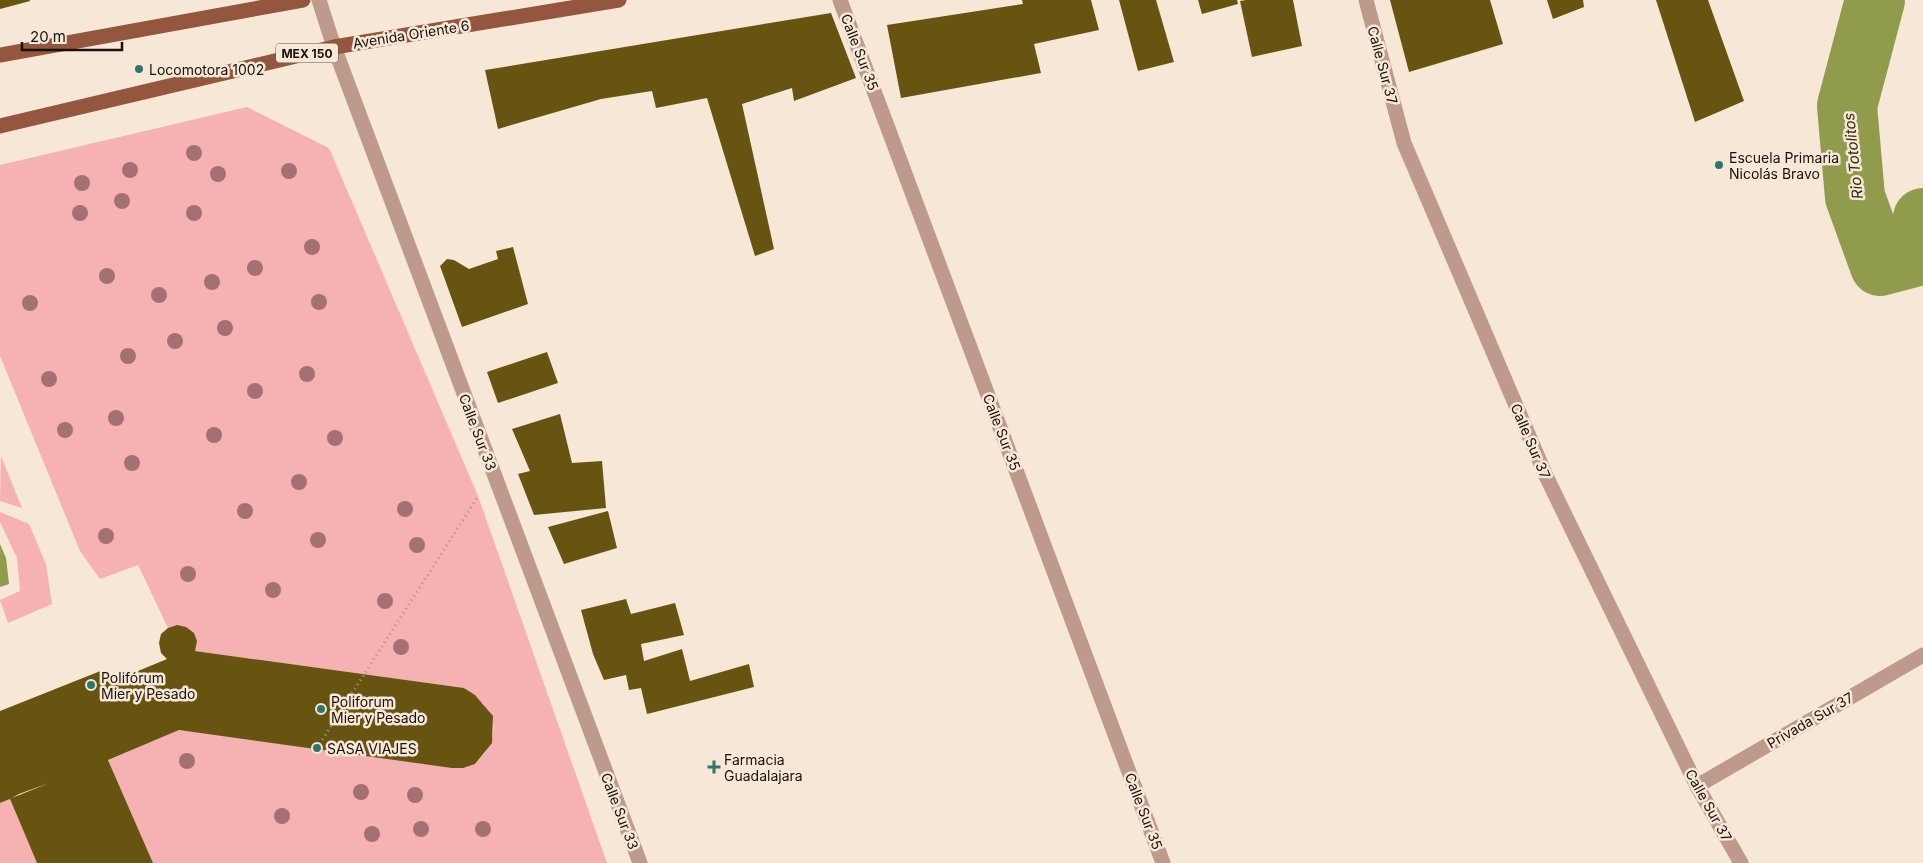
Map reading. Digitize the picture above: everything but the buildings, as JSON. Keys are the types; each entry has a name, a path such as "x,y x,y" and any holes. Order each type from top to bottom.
{"main road":[{"path":"0,55 303,0"},
{"name":"Avenida Oriente 6","path":"0,126 334,47 619,0"}],"street":[{"name":"Calle Sur 33","path":"319,0 334,47 640,863"},
{"name":"Calle Sur 35","path":"840,0 1163,863"},
{"name":"Calle Sur 37","path":"1366,0 1404,143 1546,476 1697,786 1741,863"},
{"name":"Privada Sur 37","path":"1697,786 1923,654"}],"path":[{"path":"317,748 478,496"}],"shaded area":[{"path":"247,107 329,148 478,496 607,863 153,863 108,760 179,730 475,764 490,743 493,733 493,723 490,714 475,696 464,688 195,651 193,633 180,626 168,628 138,565 100,579 80,551 0,356 0,165"},
{"path":"1,456 22,508 0,501"},
{"path":"0,512 29,524 46,564 52,604 8,623 0,600 20,591 17,558 0,522"},
{"path":"0,544 6,558 9,584 0,587"},
{"path":"10,799 37,863 0,863 0,803"}],"waterway":[{"name":"Rio Totolitos","path":"1875,0 1847,106 1855,197 1880,266 1914,257 1923,218"}],"place":[{"name":"Locomotora 1002","path":"139,69"},
{"name":"Escuela Primaria Nicolás Bravo","path":"1719,165"},
{"name":"Polifórum Mier y Pesado","path":"91,685"},
{"name":"Poliforum Mier y Pesado","path":"321,709"},
{"name":"SASA VIAJES","path":"317,748"},
{"name":"Farmacia Guadalajara","path":"714,767"}]}
